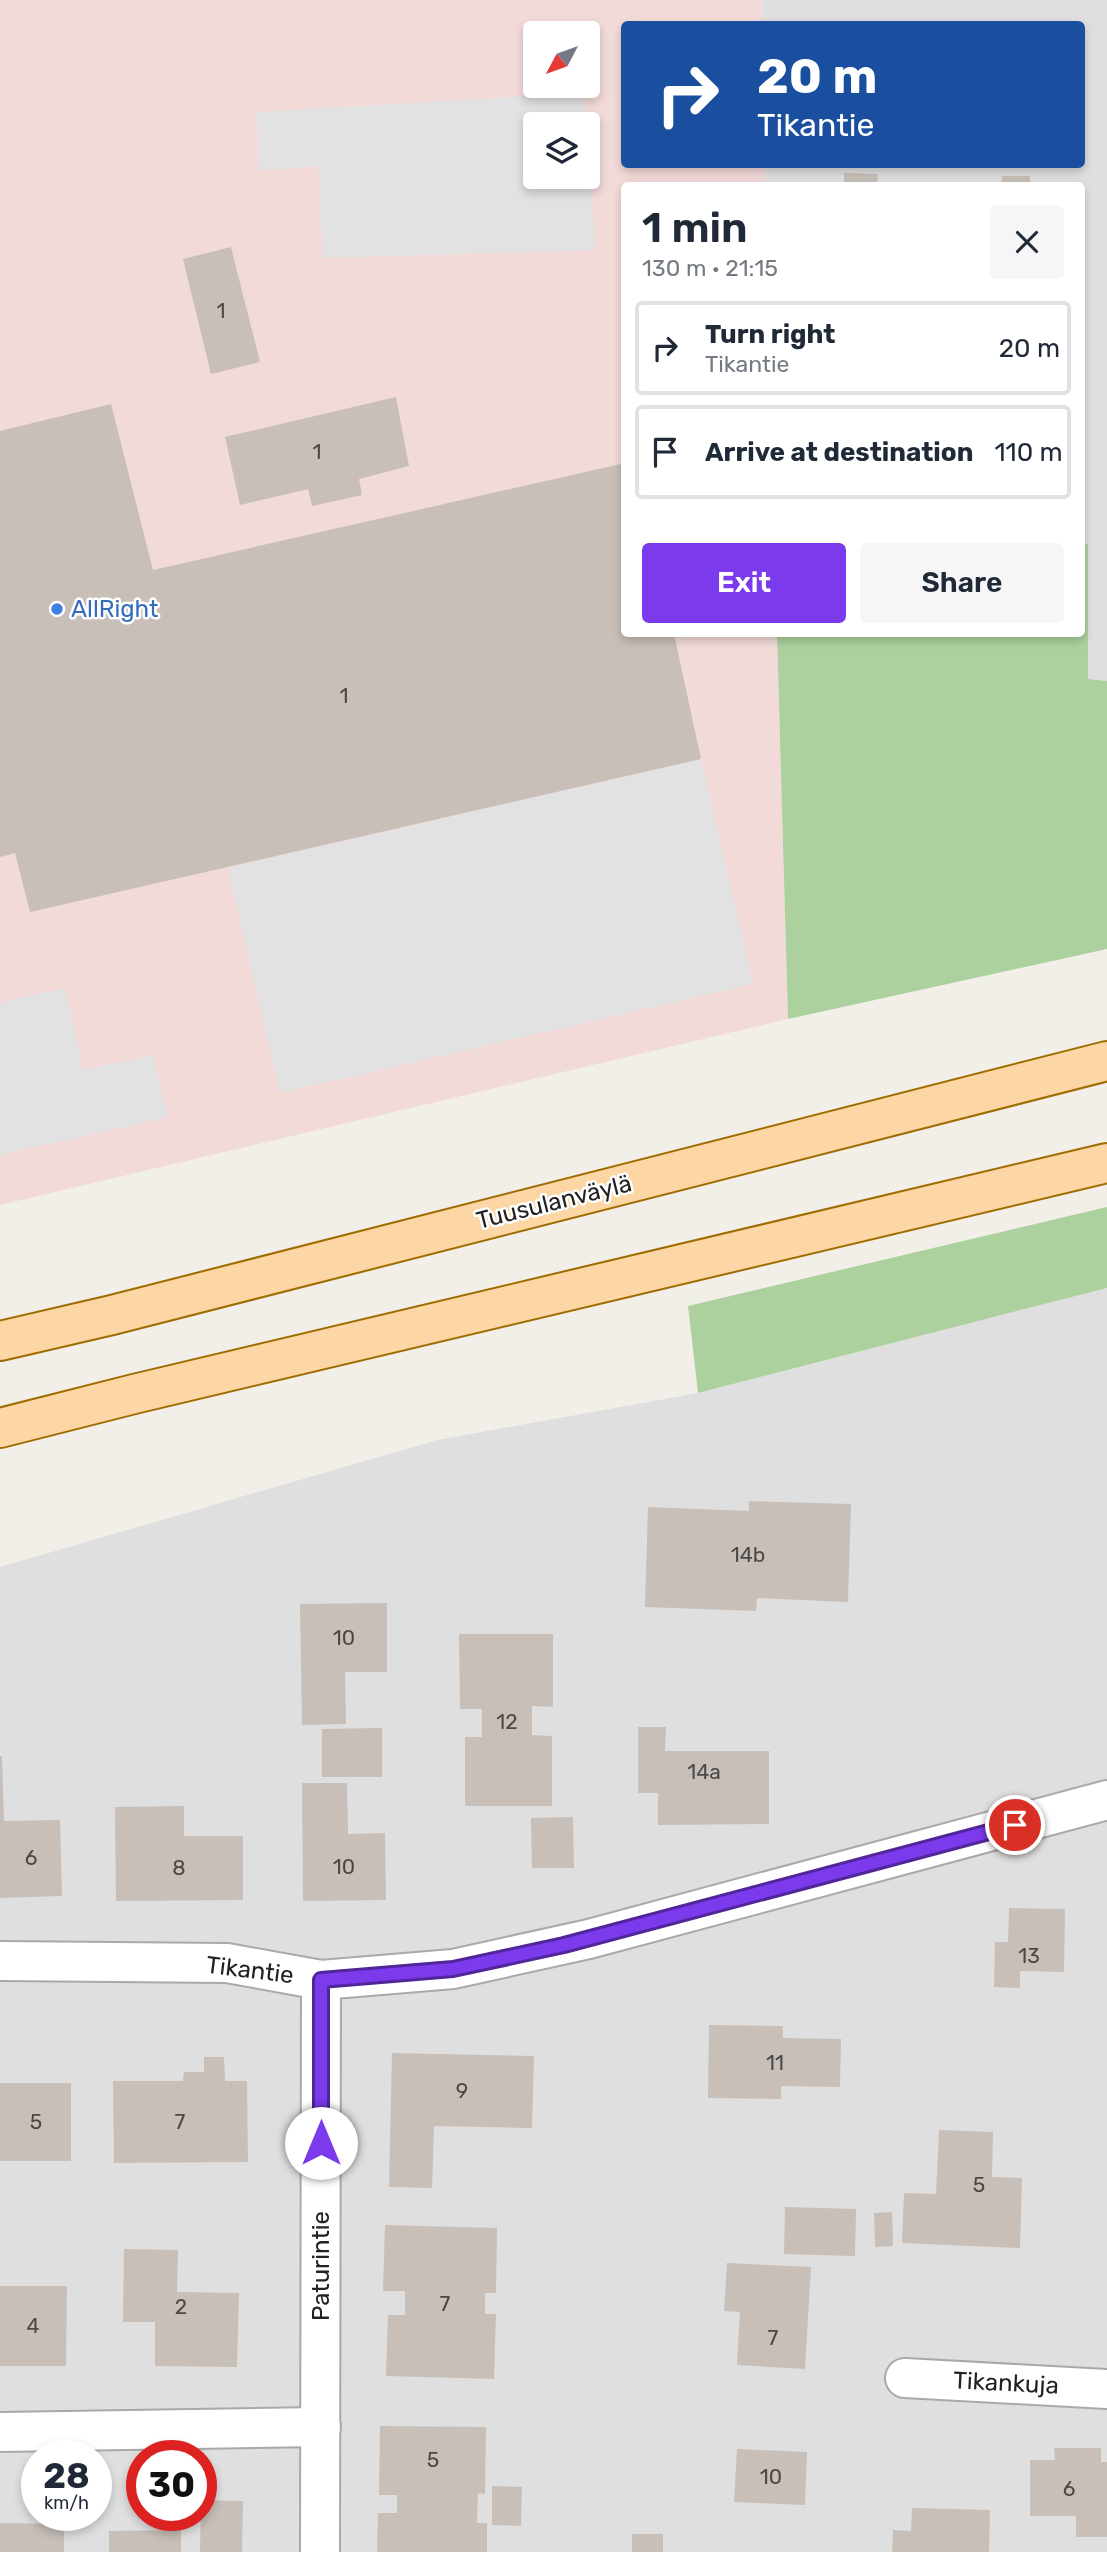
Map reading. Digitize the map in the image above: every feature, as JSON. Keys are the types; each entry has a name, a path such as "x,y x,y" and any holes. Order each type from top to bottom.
{"main road":[{"name":"Tuusulanväylä","path":"0,1341 112,1315 1107,1060"},
{"path":"0,1428 1107,1163"}],"street":[{"name":"Tikantie","path":"0,1961 227,1964 321,1980 453,1969 589,1939 1107,1800"},
{"name":"Paturintie","path":"320,2552 321,1980"},
{"name":"Tikankuja","path":"905,2378 1107,2389"},
{"path":"0,2432 321,2427"}],"shaded area":[{"path":"0,0 762,0 763,21 621,21 621,168 766,168 766,182 621,182 621,637 777,637 788,1019 0,1205"},
{"path":"762,0 1107,0 1107,681 1088,679 1088,544 1085,544 1085,182 766,182 766,168 1085,168 1085,21 763,21"},
{"path":"523,96 583,98 585,112 523,112 523,189 591,189 596,250 323,258 318,166 259,171 257,112"},
{"path":"701,759 753,984 280,1093 228,868"},
{"path":"65,988 83,1070 153,1055 167,1117 0,1155 0,1003"},
{"path":"1107,1288 1107,2552 0,2552 0,1567 437,1440 698,1393"}],"green space":[{"path":"1085,544 1088,544 1088,679 1107,681 1107,949 788,1019 777,637 1085,637"},
{"path":"1107,1207 1107,1288 698,1393 688,1306"}],"building":[{"path":"844,173 878,174 877,182 844,182"},
{"path":"1002,176 1030,176 1030,182 1001,182"},
{"path":"231,247 260,362 211,374 183,259"},
{"path":"396,397 409,466 359,479 362,495 312,506 308,489 240,505 225,437"},
{"path":"111,404 153,570 621,464 621,637 675,637 701,759 30,912 15,853 0,857 0,431"},
{"path":"749,1501 851,1504 848,1602 757,1598 756,1611 645,1607 648,1507 749,1511"},
{"path":"387,1603 387,1672 345,1672 346,1724 302,1725 300,1604"},
{"path":"459,1634 553,1634 553,1707 532,1706 532,1735 552,1736 552,1806 465,1806 465,1737 482,1737 482,1709 460,1709"},
{"path":"638,1727 666,1727 665,1751 769,1751 769,1824 658,1825 658,1793 638,1793"},
{"path":"382,1728 382,1777 322,1777 322,1729"},
{"path":"0,1756 4,1821 60,1820 62,1896 0,1898"},
{"path":"302,1783 347,1783 348,1834 385,1833 386,1900 303,1901"},
{"path":"184,1806 184,1836 243,1836 243,1900 116,1901 115,1807"},
{"path":"573,1817 574,1868 532,1868 531,1818"},
{"path":"1009,1908 1065,1909 1064,1972 1020,1971 1020,1988 994,1987 995,1942 1008,1942"},
{"path":"709,2025 783,2026 783,2038 841,2039 840,2087 781,2086 781,2099 708,2098"},
{"path":"392,2053 534,2056 532,2128 434,2126 432,2188 389,2187"},
{"path":"204,2057 224,2057 225,2081 247,2081 248,2162 114,2163 113,2081 183,2081 184,2072 204,2072"},
{"path":"0,2083 71,2083 71,2161 0,2161"},
{"path":"939,2130 993,2132 992,2177 1022,2178 1020,2248 902,2243 904,2193 936,2194"},
{"path":"785,2207 856,2209 855,2256 784,2254"},
{"path":"892,2212 893,2246 875,2247 874,2213"},
{"path":"385,2225 497,2228 496,2293 485,2293 485,2314 496,2314 494,2379 386,2376 388,2315 405,2315 405,2291 383,2291"},
{"path":"124,2249 178,2250 177,2292 239,2293 237,2367 155,2366 155,2322 123,2322"},
{"path":"727,2263 811,2267 805,2369 737,2365 740,2312 724,2311"},
{"path":"0,2286 67,2286 66,2366 0,2366"},
{"path":"380,2426 486,2427 485,2494 478,2493 477,2523 487,2523 487,2552 377,2552 378,2513 397,2513 397,2495 379,2495"},
{"path":"1054,2448 1101,2448 1101,2462 1107,2462 1107,2537 1076,2537 1076,2516 1030,2516 1030,2460 1055,2460"},
{"path":"737,2449 807,2452 805,2505 734,2502"},
{"path":"492,2486 522,2487 521,2526 492,2525"},
{"path":"217,2500 243,2501 242,2552 200,2552 200,2531 217,2531"},
{"path":"912,2508 990,2510 989,2552 892,2552 893,2530 911,2531"},
{"path":"0,2523 21,2523 21,2531 64,2531 64,2552 0,2552"},
{"path":"109,2531 181,2531 181,2552 109,2552"},
{"path":"632,2534 663,2534 663,2552 632,2552"}],"place":[{"name":"AllRight","path":"57,609"}],"route":[{"path":"321,2143 321,1980 453,1969 564,1945 1015,1825"}]}
